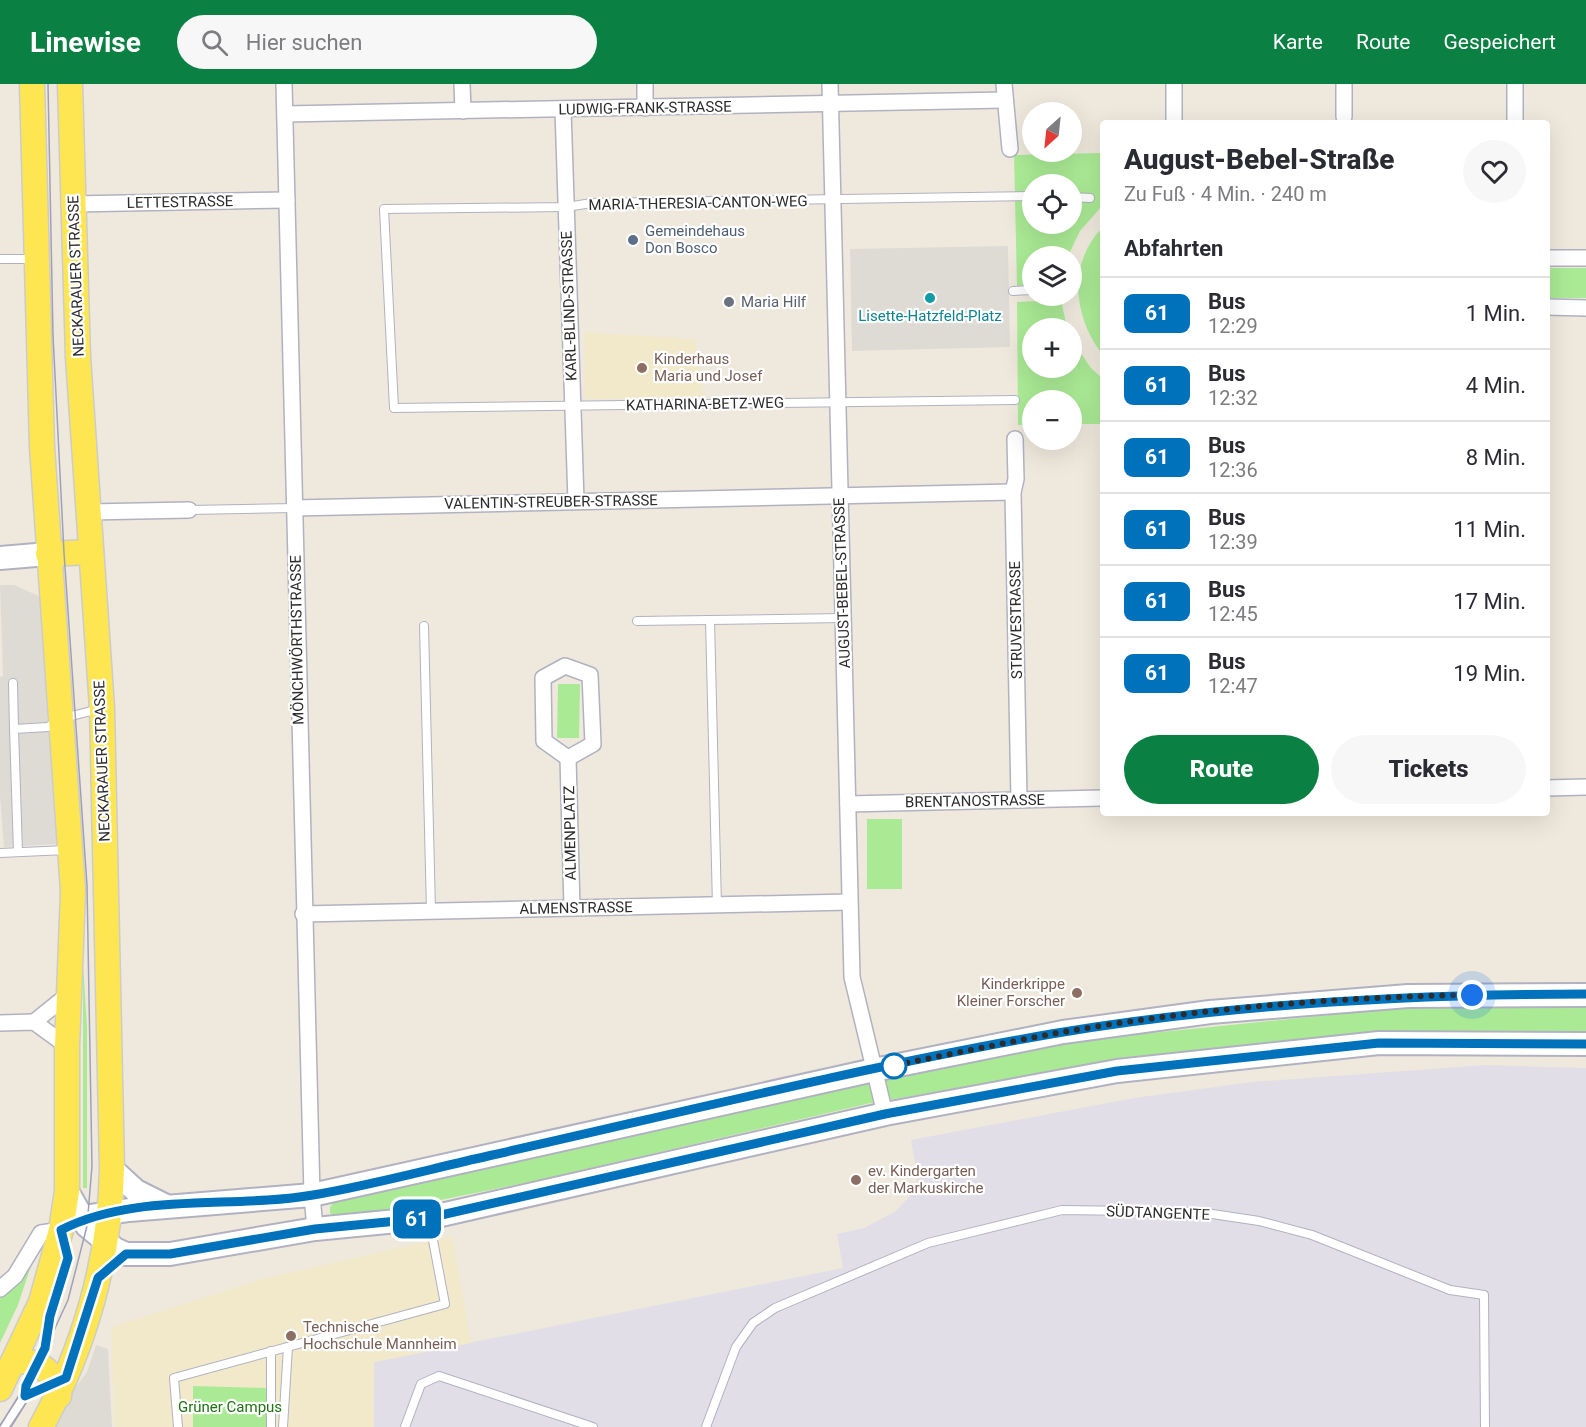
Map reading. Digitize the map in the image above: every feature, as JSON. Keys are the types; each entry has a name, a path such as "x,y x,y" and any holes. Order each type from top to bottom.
{"main road":[{"path":"0,1389 41,1302 72,1225 67,1191 67,1046 73,891 48,554 36,259 32,84"},
{"name":"NECKARAUER STRASSE","path":"41,1427 60,1386 98,1278 110,1212 112,1169 102,708 88,512 73,204 70,84"},
{"path":"48,554 91,552"},
{"path":"14,1362 39,1363 51,1372 60,1386"}],"street":[{"name":"MÖNCHWÖRTHSTRASSE","path":"284,84 303,914 315,1229"},
{"path":"462,84 463,111"},
{"path":"645,84 645,108"},
{"name":"AUGUST-BEBEL-STRASSE","path":"830,84 852,977 885,1114"},
{"path":"1004,84 1004,100 1009,113 1010,149"},
{"path":"1174,84 1174,120"},
{"path":"1344,84 1344,117"},
{"path":"1515,84 1515,120"},
{"name":"LUDWIG-FRANK-STRASSE","path":"285,114 1004,100"},
{"name":"KARL-BLIND-STRASSE","path":"563,110 576,501"},
{"name":"LETTESTRASSE","path":"73,204 287,200"},
{"path":"1550,258 1586,258"},
{"path":"1550,307 1586,308"},
{"name":"STRUVESTRASSE","path":"1016,439 1016,479 1013,492 1019,800"},
{"name":"VALENTIN-STREUBER-STRASSE","path":"294,508 1013,492"},
{"name":"VALENTIN-STREUBER-STRASSE","path":"88,512 189,510"},
{"path":"0,558 48,554"},
{"path":"565,666 590,675 593,744 568,758 544,741 543,678 565,666"},
{"name":"ALMENPLATZ","path":"568,758 572,908"},
{"path":"1550,788 1586,787"},
{"name":"BRENTANOSTRASSE","path":"848,804 1100,798"},
{"name":"ALMENSTRASSE","path":"303,914 849,902"},
{"path":"0,1023 34,1022 70,993"},
{"path":"0,1289 15,1276 41,1233 110,1212 166,1206 252,1202 312,1195 874,1070 1055,1034 1210,1012 1408,996 1586,994"},
{"path":"34,1022 67,1046"},
{"path":"72,1225 126,1254 170,1254 315,1229 428,1218 885,1114 1117,1071 1379,1043 1586,1044"},
{"path":"112,1169 136,1191 166,1206"},
{"path":"98,1278 126,1254"}],"lane":[{"name":"MARIA-THERESIA-CANTON-WEG","path":"394,408 384,209 566,207 592,203 834,201 1022,196"},
{"path":"1082,198 1090,198"},
{"path":"0,259 36,259"},
{"path":"1013,291 1022,291"},
{"name":"KATHARINA-BETZ-WEG","path":"394,408 1016,400"},
{"name":"VALENTIN-STREUBER-STRASSE","path":"189,510 294,508"},
{"path":"637,621 843,618"},
{"path":"710,620 717,906"},
{"path":"424,626 431,911"},
{"path":"13,683 18,852"},
{"path":"14,729 48,727 60,719 102,708"},
{"path":"0,853 71,850"},
{"name":"SÜDTANGENTE","path":"706,1427 736,1347 753,1323 775,1308 928,1243 1062,1210 1199,1212 1258,1221 1312,1235 1450,1290 1484,1295 1485,1427"},
{"path":"178,1427 174,1378 445,1304 428,1218"},
{"path":"4,1427 25,1396 26,1386 39,1363 68,1258 72,1225"},
{"path":"283,1427 288,1347"},
{"path":"271,1351 271,1427"},
{"path":"405,1427 421,1384 439,1376 593,1427"},
{"path":"25,1396 60,1386"}],"shaded area":[{"name":"Lisette-Hatzfeld-Platz","path":"1008,246 1010,347 852,351 850,249"},
{"name":"Kinderhaus Maria und Josef","path":"585,332 695,339 704,398 585,399"},
{"path":"0,585 14,585 41,597 48,727 55,774 56,844 4,847 0,797 0,677 3,676"},
{"path":"1486,1065 1586,1068 1586,1427 374,1427 374,1362 843,1268 837,1234 864,1228 896,1211 915,1190 917,1175 911,1140 1134,1098 1252,1082"},
{"name":"Technische Hochschule Mannheim","path":"452,1236 471,1343 374,1362 373,1427 115,1427 111,1327 262,1279"},
{"path":"96,1345 108,1349 112,1427 54,1427 70,1395 87,1372"}],"green space":[{"path":"1082,153 1100,153 1100,208 1082,229 1082,174 1022,174 1022,234 1079,234 1073,246 1022,246 1022,286 1017,286 1014,155 1022,155 1022,162 1082,162"},
{"path":"1100,231 1100,351 1085,324 1080,308 1082,306 1083,258"},
{"path":"1550,268 1586,268 1586,298 1550,298"},
{"path":"1017,302 1022,302 1022,306 1062,306 1065,318 1022,318 1022,378 1082,378 1082,355 1100,376 1100,424 1082,424 1082,390 1022,390 1022,425 1018,425"},
{"path":"558,684 580,684 579,738 557,738"},
{"path":"867,819 902,819 902,889 867,889"},
{"path":"83,965 87,1026 87,1188 83,1188"},
{"path":"1409,1007 1586,1007 1586,1032 1381,1032 1119,1060 871,1103 539,1180 386,1211 335,1217 330,1213 330,1207 334,1202 865,1079 1063,1042"},
{"path":"32,1263 18,1305 0,1343 0,1297 16,1285"},
{"name":"Grüner Campus","path":"193,1386 268,1388 267,1427 193,1427"}],"tram line":[{"path":"0,1426 39,1363 68,1300 87,1226 92,1166 87,885 64,553 53,335 48,84"},
{"path":"11,1427 38,1384"}],"bus line":[{"name":"61","path":"1586,994 1408,996 1210,1012 1063,1032 874,1070 312,1195 252,1202 129,1209 95,1215 61,1230 68,1258 50,1316 45,1348 26,1386 25,1396 66,1378 98,1278 126,1254 170,1254 315,1229 428,1218 885,1114 1117,1071 1379,1043 1586,1044"}],"place":[{"name":"Gemeindehaus Don Bosco","path":"633,240"},
{"name":"Lisette-Hatzfeld-Platz","path":"930,298"},
{"name":"Maria Hilf","path":"729,302"},
{"name":"Kinderhaus Maria und Josef","path":"642,368"},
{"name":"Kinderkrippe Kleiner Forscher","path":"1077,993"},
{"name":"ev. Kindergarten der Markuskirche","path":"856,1180"},
{"name":"Technische Hochschule Mannheim","path":"291,1336"}],"route":[{"path":"894,1066 890,1066 1046,1035 1210,1012 1408,996 1472,995"}]}
